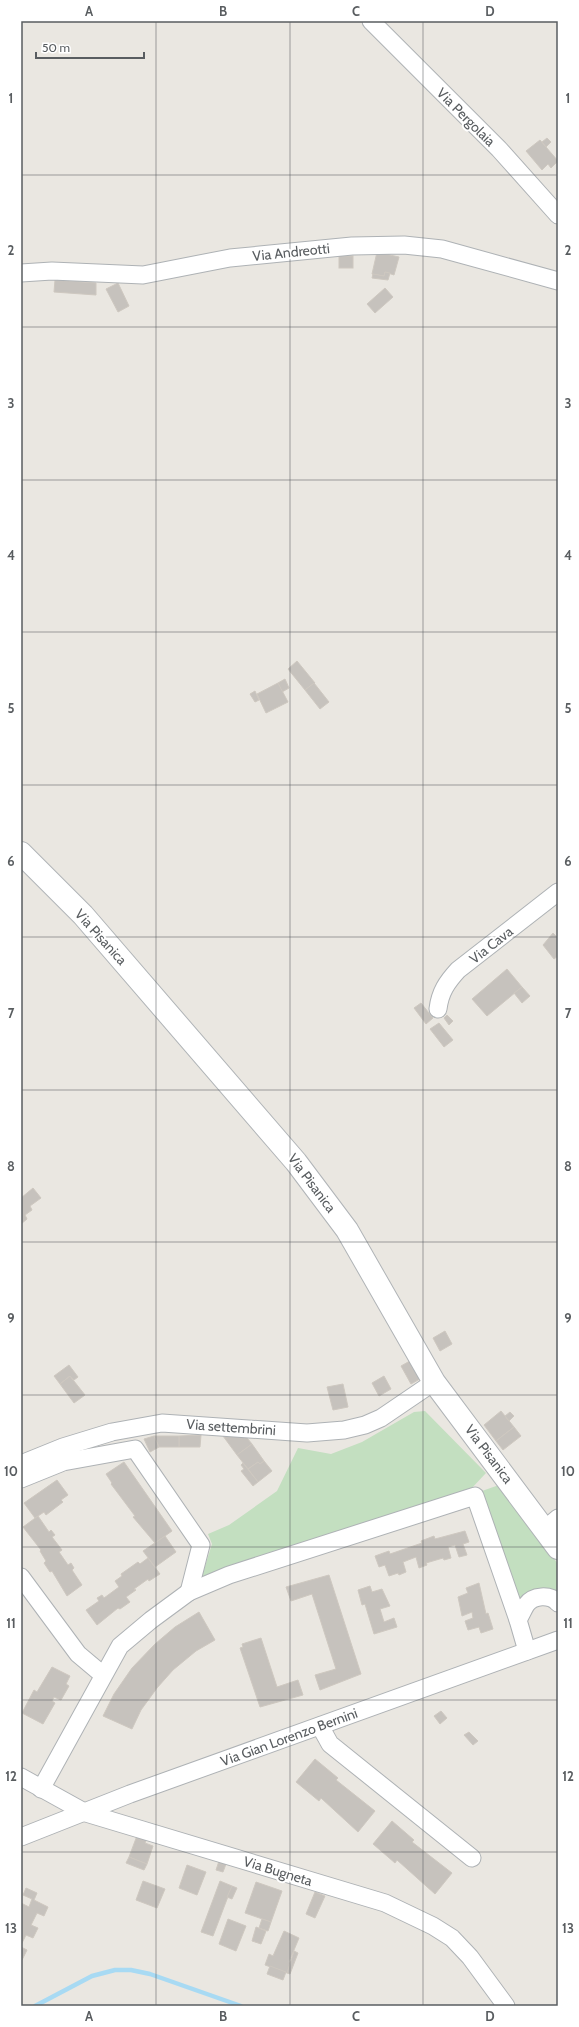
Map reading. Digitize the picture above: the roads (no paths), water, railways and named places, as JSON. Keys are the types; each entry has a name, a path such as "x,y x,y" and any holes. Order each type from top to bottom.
{"street":[{"name":"Via Pergolaia","path":"371,21 499,149 558,216"},
{"name":"Via Andreotti","path":"21,273 52,271 143,275 230,258 352,246 404,245 442,249 558,282"},
{"name":"Via Pisanica","path":"21,853 83,916 296,1162 347,1230 434,1382 552,1523 558,1548"},
{"name":"Via Cava","path":"438,1009 440,997 446,984 458,970 558,892"},
{"name":"Via settembrini","path":"21,1464 63,1447 112,1432 162,1423 307,1433 344,1430 365,1425 381,1418 434,1382"},
{"path":"21,1480 63,1462 134,1449 201,1546 189,1592"},
{"path":"41,1789 120,1646 151,1620 189,1592 229,1575 475,1496 518,1620 527,1651"},
{"path":"21,1577 78,1654 103,1675"},
{"path":"518,1620 526,1604 532,1600 549,1596 558,1603"},
{"name":"Via Gian Lorenzo Bernini","path":"21,1837 86,1813 130,1794 558,1640"},
{"path":"320,1726 330,1744 472,1858"},
{"name":"Via Bugneta","path":"21,1777 86,1813 385,1903 433,1926 452,1938 470,1956 506,2006"}],"waterway":[{"path":"35,2006 92,1976 115,1970 131,1970 150,1974 241,2006"}]}
